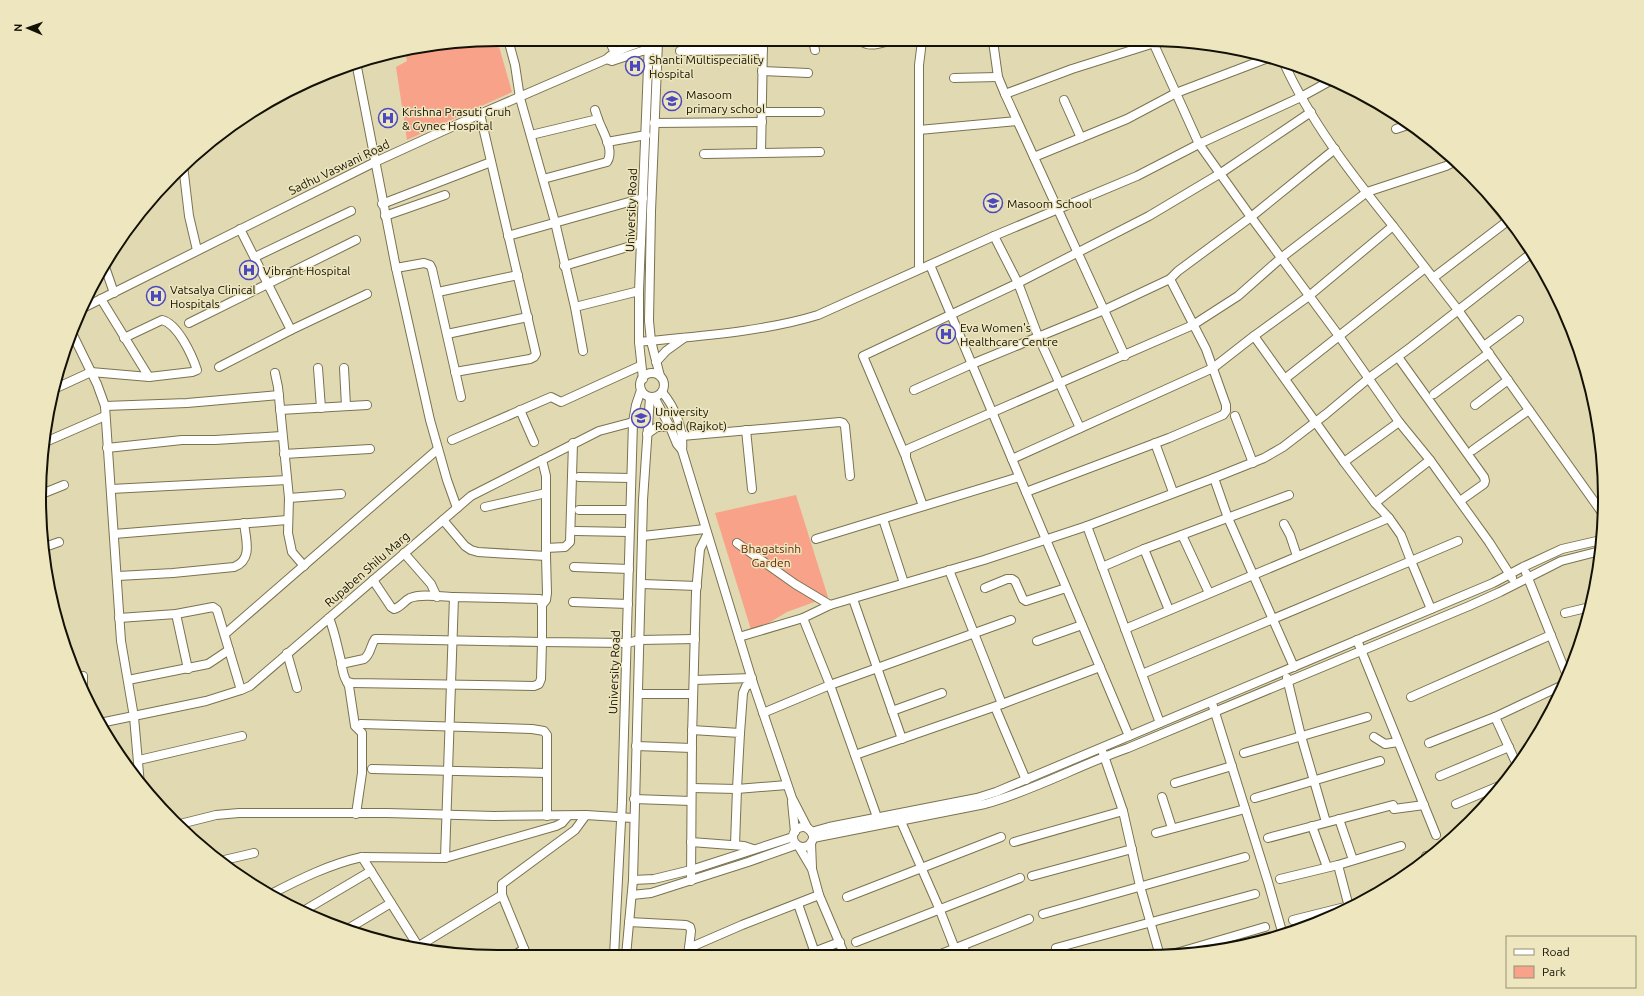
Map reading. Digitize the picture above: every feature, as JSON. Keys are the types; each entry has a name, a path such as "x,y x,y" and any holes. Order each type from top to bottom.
{"street":[{"path":"510,46 515,65 520,98 555,222 564,266 575,307 583,350"},
{"path":"611,46 614,53"},
{"path":"632,46 614,53 607,59 612,61 654,46"},
{"name":"University Road","path":"654,46 654,123 649,314 651,341 660,376"},
{"name":"University Road","path":"643,378 640,366 639,291 646,135 654,46"},
{"path":"680,51 717,46 762,46 761,153"},
{"path":"814,46 815,50"},
{"path":"919,269 919,65 921,46"},
{"path":"994,46 998,77 1005,94 1125,356"},
{"path":"1005,94 1140,46"},
{"path":"1154,46 1200,144 1251,217 1340,336 1399,422 1430,460 1460,501 1489,542 1515,584"},
{"name":"Sadhu Vaswani Road","path":"90,305 375,162 480,114 520,98 607,59"},
{"path":"1034,157 1127,119 1176,93 1261,61"},
{"path":"357,69 382,204 430,420 447,480 457,508"},
{"path":"1287,69 1301,97 1336,149 1367,192 1458,310 1598,505"},
{"path":"762,71 808,73"},
{"path":"954,78 998,77"},
{"path":"639,342 770,327 795,322 818,315 1058,208 1137,176 1200,144 1301,97 1326,83"},
{"path":"1064,100 1081,138"},
{"path":"543,179 607,162 610,158 607,142 595,110"},
{"path":"762,112 820,112"},
{"path":"923,506 905,455 863,356 1018,283 1149,216 1221,173 1311,112"},
{"path":"455,372 534,357 536,351 480,114"},
{"path":"531,135 598,119"},
{"path":"919,130 1017,121"},
{"path":"654,123 762,122"},
{"path":"1396,129 1403,126"},
{"path":"607,142 646,135"},
{"path":"914,390 1038,336 1104,310 1170,279 1178,271 1251,217 1336,149"},
{"path":"704,154 820,152"},
{"path":"382,204 491,162"},
{"path":"905,455 911,448 1061,384 1193,325 1238,296 1281,258 1367,192 1446,166 1450,163"},
{"path":"184,173 189,216 198,250"},
{"path":"385,216 445,195"},
{"path":"508,236 643,198"},
{"path":"254,257 351,211"},
{"path":"1433,278 1505,223"},
{"path":"1012,459 1213,368 1309,296 1393,226"},
{"path":"240,229 291,330"},
{"path":"994,236 1018,283 1038,336 1080,428"},
{"path":"189,323 356,240"},
{"path":"564,266 641,243"},
{"path":"739,637 803,618 830,605 1046,540 1087,526 1264,458 1279,450 1316,422 1369,378 1527,256"},
{"path":"396,268 427,263 432,269 461,397"},
{"path":"930,265 1129,736"},
{"path":"1286,378 1425,268"},
{"path":"107,272 114,293"},
{"path":"438,292 518,275"},
{"path":"1026,492 1154,443 1222,415 1226,411 1226,405 1206,349 1170,279"},
{"path":"575,307 639,291"},
{"path":"219,367 291,330 367,294"},
{"path":"102,299 124,338 149,377"},
{"path":"447,334 528,317"},
{"path":"60,386 91,372 149,377 192,372 197,370 194,361 178,333 168,321 162,320 124,338"},
{"path":"1434,394 1519,320"},
{"path":"1254,336 1286,378 1344,462 1401,535 1431,609"},
{"path":"656,362 666,351 686,337"},
{"path":"75,339 105,406 118,576 121,641 134,717 140,774"},
{"path":"1398,357 1484,477 1484,484 1460,501"},
{"path":"452,440 551,397 560,402 640,366"},
{"path":"318,368 321,408"},
{"path":"344,368 346,406"},
{"path":"275,373 279,395 289,498 287,520 292,552 304,566"},
{"path":"682,450 677,444 670,426 652,397 643,393 641,390 641,382 643,378 649,374 657,374 660,376 664,383 662,392 673,408 682,436 682,450 706,532 763,713 792,798 811,836 812,869 819,895 843,950"},
{"path":"1475,405 1508,380"},
{"name":"University Road","path":"613,950 621,817 633,422 636,405 641,390"},
{"path":"652,397 662,392"},
{"path":"105,406 187,403 279,395"},
{"name":"University Road","path":"626,947 632,895 633,818 642,584 642,536 648,420 652,397"},
{"path":"280,410 367,405"},
{"path":"520,410 534,442"},
{"path":"1474,450 1529,410"},
{"path":"50,440 105,416"},
{"path":"1235,416 1253,463"},
{"name":"Rupaben Shilu Marg","path":"106,723 206,701 250,686 471,496 598,431 633,422 648,420"},
{"path":"682,436 840,422 845,426 850,476"},
{"path":"1344,462 1399,422"},
{"path":"647,434 657,427 670,426"},
{"path":"746,430 752,489"},
{"path":"108,448 182,440 215,440 282,436"},
{"path":"443,520 471,550 478,552 546,552 565,547 570,542 573,443"},
{"path":"1154,443 1174,492"},
{"path":"225,634 438,449"},
{"path":"284,454 370,450"},
{"path":"542,460 546,476 547,593 546,600 542,605"},
{"path":"1375,503 1430,460"},
{"path":"580,477 631,478"},
{"path":"816,539 1019,477"},
{"path":"1214,478 1228,518 1294,667"},
{"path":"111,490 287,480"},
{"path":"46,492 64,484"},
{"path":"485,508 546,493"},
{"path":"289,498 341,494"},
{"path":"1102,567 1182,534 1289,495"},
{"path":"579,510 630,510"},
{"path":"882,518 904,583"},
{"path":"1125,629 1389,518"},
{"path":"114,534 287,520"},
{"path":"118,576 234,567 242,564 246,558 244,524"},
{"path":"1284,524 1297,556"},
{"path":"1087,526 1160,723"},
{"path":"576,531 630,532"},
{"path":"642,536 706,532"},
{"path":"691,881 692,730 696,639 696,586 700,549 706,532"},
{"path":"1182,534 1209,593"},
{"path":"1142,674 1458,541"},
{"path":"811,836 900,822 1002,800 1033,788 1103,753 1129,736 1493,583 1523,567 1562,550 1596,541"},
{"path":"49,546 59,542"},
{"path":"737,543 795,584 830,605"},
{"path":"1144,549 1169,610"},
{"path":"632,895 652,893 797,846 805,847 811,836 877,817 977,798 1103,753 1128,748 1486,598 1561,560 1594,552"},
{"path":"404,554 431,584 437,597"},
{"path":"574,567 629,569"},
{"path":"1523,567 1565,669"},
{"path":"949,570 974,633 1026,780"},
{"path":"985,588 1007,579 1012,579 1015,581 1023,599 1026,601 1066,588"},
{"path":"347,682 534,686 539,684 541,679 542,605 540,599 415,597 408,599 398,608 394,609 391,607 373,580"},
{"path":"642,584 696,586"},
{"path":"445,858 454,597"},
{"path":"853,599 902,739"},
{"path":"573,602 628,604"},
{"path":"119,618 176,614 213,607 217,610 241,690"},
{"path":"1565,612 1584,608"},
{"path":"176,614 188,669"},
{"path":"329,618 335,635 341,664 349,686 355,726 362,733 362,773 356,814"},
{"path":"803,618 830,685 877,817"},
{"path":"763,713 830,685 1011,620"},
{"path":"1037,641 1082,624"},
{"path":"1411,697 1551,635"},
{"path":"341,664 364,659 368,656 372,642 375,639 627,643 640,640 696,639"},
{"path":"1357,640 1436,835"},
{"path":"128,680 208,664 228,650"},
{"path":"287,653 297,688"},
{"path":"855,755 999,706 1100,667"},
{"path":"1286,671 1301,736 1326,822"},
{"path":"694,680 753,680"},
{"path":"735,845 743,693 746,686 753,680"},
{"path":"1429,743 1495,717 1556,688"},
{"path":"892,711 942,693"},
{"path":"638,694 693,694"},
{"path":"1211,702 1268,882 1281,929"},
{"path":"1244,753 1367,717"},
{"path":"1495,717 1515,760"},
{"path":"361,724 449,728 532,729 544,731 547,735 547,816"},
{"path":"692,730 740,733"},
{"path":"139,760 242,736"},
{"path":"1374,737 1385,744 1398,742"},
{"path":"636,746 692,748"},
{"path":"1440,776 1509,747"},
{"path":"1103,753 1123,811 1140,886 1158,950"},
{"path":"1255,798 1380,761"},
{"path":"1175,784 1232,766"},
{"path":"372,769 547,773"},
{"path":"692,788 737,789 787,785"},
{"path":"1456,804 1492,789"},
{"path":"1162,797 1172,828"},
{"path":"792,798 794,834 797,846 812,869"},
{"path":"634,799 691,801"},
{"path":"1268,838 1326,822 1394,807 1424,805"},
{"path":"1156,833 1244,809"},
{"path":"1014,842 1123,811"},
{"path":"183,822 212,816 239,813 547,816 586,815 633,818"},
{"path":"897,813 939,908 954,949 1029,919"},
{"path":"525,950 502,895 501,888 504,881 575,830 586,815"},
{"path":"277,891 336,864 362,857 445,858 556,826 562,823 568,816"},
{"path":"1339,819 1353,860"},
{"path":"1312,826 1327,867"},
{"path":"632,880 654,879 690,870 794,834 803,828 811,836"},
{"path":"847,897 1001,837"},
{"path":"691,842 735,845 753,849"},
{"path":"1280,879 1338,865 1401,846"},
{"path":"1032,876 1132,849"},
{"path":"226,859 254,853"},
{"path":"1043,914 1245,856"},
{"path":"362,857 415,942"},
{"path":"1338,865 1350,901"},
{"path":"308,908 371,871"},
{"path":"856,942 939,908 1020,878"},
{"path":"1056,948 1255,894"},
{"path":"423,943 502,895"},
{"path":"693,950 742,925 819,895"},
{"path":"353,926 391,903"},
{"path":"798,904 814,950"},
{"path":"1293,920 1328,912"},
{"path":"629,922 686,925 690,927 691,931 689,950"},
{"path":"1197,947 1265,927"},
{"path":"823,950 840,942"},
{"path":"963,946 965,950"},
{"path":"621,950 626,947"}],"green space":[{"path":"499,46 512,92 407,140 396,67 407,61 406,56 439,50"},
{"name":"Bhagatsinh Garden","path":"796,495 828,597 787,612 752,633 715,513"}],"place":[{"name":"Shanti Multispeciality Hospital","path":"635,66"},
{"name":"Masoom primary school","path":"672,101"},
{"name":"Krishna Prasuti Gruh & Gynec Hospital","path":"388,118"},
{"name":"Masoom School","path":"993,203"},
{"name":"Vibrant Hospital","path":"249,270"},
{"name":"Vatsalya Clinical Hospitals","path":"156,296"},
{"name":"Eva Women's Healthcare Centre","path":"946,334"},
{"name":"University Road (Rajkot)","path":"641,418"}]}
